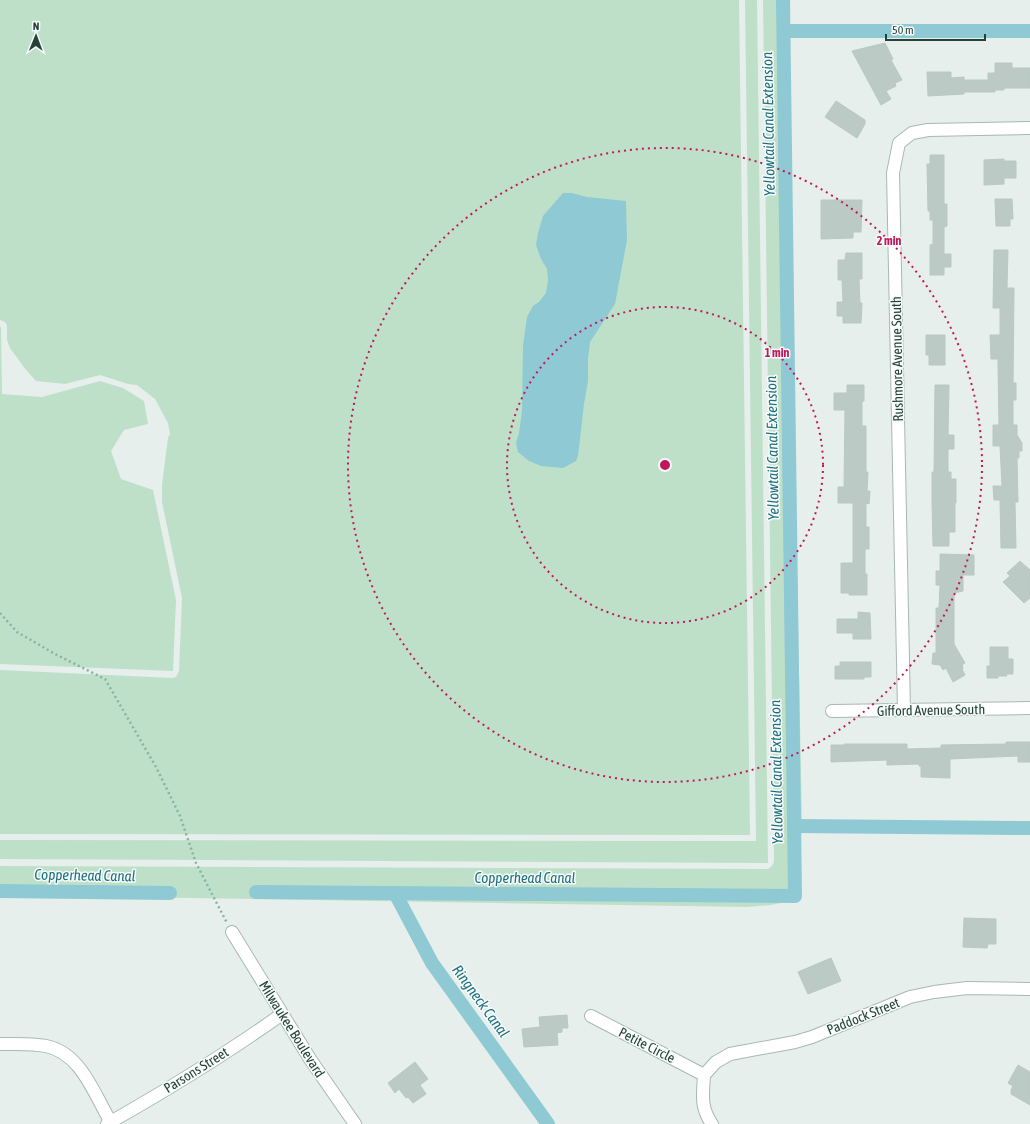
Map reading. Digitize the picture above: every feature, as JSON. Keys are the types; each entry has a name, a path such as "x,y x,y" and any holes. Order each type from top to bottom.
{"street":[{"name":"Rushmore Avenue South","path":"904,710 893,173 899,143 912,133 928,130 1030,128"},
{"name":"Gifford Avenue South","path":"832,711 1030,708"},
{"name":"Milwaukee Boulevard","path":"232,932 314,1065 355,1124"},
{"name":"Paddock Street","path":"704,1075 716,1062 730,1054 794,1042 812,1037 910,997 967,988 1030,989"},
{"name":"Parsons Street","path":"110,1123 252,1036 282,1014"},
{"name":"Petite Circle","path":"591,1016 704,1075"},
{"path":"0,1044 29,1044 48,1046 65,1054 80,1068 110,1123"},
{"path":"704,1075 702,1103 712,1124"}],"path":[{"path":"0,613 17,632 54,654 105,679 156,767 180,816 196,863 232,932"}],"green space":[{"path":"0,0 739,0 750,835 0,834 0,670 176,677 179,671 182,598 162,502 162,485 168,438 170,434 168,423 155,399 137,385 128,384 100,375 65,384 36,381 10,348 7,340 7,325 5,322 0,320"},
{"path":"745,0 757,0 768,863 0,859 0,840 756,841"},
{"path":"763,0 786,0 802,825 797,885 788,899 781,903 771,905 747,907 0,895 0,866 768,869 772,866 774,862"},
{"path":"0,327 2,394 42,397 100,381 123,388 144,401 148,424 124,430 111,451 121,479 153,490 176,600 173,671 0,664"}],"water":[{"path":"563,193 626,201 627,240 615,304 590,342 588,381 578,456 576,461 563,468 541,466 529,461 518,452 516,443 522,411 523,346 527,317 533,306 539,302 546,293 548,280 547,269 541,259 536,245 538,233 543,216"}],"building":[{"path":"885,43 893,59 891,60 902,80 895,83 896,86 886,91 891,99 881,105 852,51"},
{"path":"995,63 1012,63 1012,68 1030,68 1030,88 1004,88 1004,90 995,90 995,92 964,92 964,94 928,96 927,72 951,72 951,78 964,77 964,80 988,80 988,73 995,73"},
{"path":"836,101 865,120 865,124 857,138 825,117"},
{"path":"930,155 944,155 944,204 947,204 947,226 944,227 944,254 951,254 951,267 944,267 944,275 930,275 930,245 933,244 933,220 930,220 930,211 928,211 927,164 930,164"},
{"path":"1004,159 1004,161 1016,161 1016,178 1004,178 1004,184 984,185 984,160"},
{"path":"995,199 1012,199 1013,219 1010,219 1010,226 996,226"},
{"path":"821,200 862,200 861,232 853,232 853,238 821,239"},
{"path":"994,250 1008,250 1007,288 1014,288 1013,383 1016,383 1016,400 1013,400 1013,425 1017,425 1017,435 1022,443 1022,451 1019,451 1019,458 1017,458 1018,502 1015,502 1016,548 1001,548 1000,500 994,500 993,486 1002,486 1000,446 993,446 993,425 999,425 998,359 991,359 990,335 1000,335 1000,308 993,308"},
{"path":"846,253 862,253 862,279 859,279 860,303 862,303 861,323 843,323 843,316 837,316 837,302 843,302 842,280 838,280 838,260 845,260"},
{"path":"926,335 945,335 945,365 929,365 929,355 926,355"},
{"path":"847,385 864,385 864,401 862,401 862,426 866,426 866,472 868,472 867,491 870,491 869,504 866,503 866,527 869,527 869,549 865,549 867,595 849,595 849,593 841,593 841,563 853,563 853,503 838,503 838,487 844,487 845,410 834,410 834,393 847,393"},
{"path":"935,385 949,385 948,435 954,435 954,449 948,449 948,472 951,472 951,479 956,479 955,532 949,532 949,546 933,546 932,472 934,472"},
{"path":"940,554 974,555 974,575 963,575 963,591 954,593 954,644 965,663 962,665 962,669 965,675 953,682 946,668 943,670 940,665 932,664 933,653 936,653 936,608 939,608 940,585 936,585 936,571 940,571"},
{"path":"1020,561 1030,570 1030,598 1024,603 1003,582 1010,576 1007,573"},
{"path":"858,612 870,613 871,639 853,639 853,633 837,633 837,619 858,619"},
{"path":"990,647 1008,647 1008,659 1013,659 1013,674 998,676 998,678 987,678 987,666 990,666"},
{"path":"840,662 871,662 871,677 864,677 864,679 835,679 835,666 840,666"},
{"path":"1006,742 1030,742 1030,762 1018,762 1018,756 950,759 950,778 921,777 921,766 919,766 919,764 887,765 887,760 831,762 831,745 907,744 907,749 941,748 941,745 1006,744"},
{"path":"964,918 996,919 996,944 988,944 987,948 963,947"},
{"path":"831,958 841,981 808,994 798,972"},
{"path":"567,1015 568,1028 562,1028 562,1032 557,1033 558,1045 524,1047 522,1029 540,1027 539,1017"},
{"path":"415,1062 428,1079 420,1085 426,1094 413,1103 408,1097 406,1098 399,1089 395,1093 388,1083"},
{"path":"1018,1065 1030,1072 1030,1105 1011,1094 1013,1086 1008,1083"}],"waterway":[{"name":"Yellowtail Canal Extension","path":"256,892 795,896 783,0"},
{"path":"784,31 1030,31"},
{"path":"794,826 1030,828"},
{"name":"Copperhead Canal","path":"0,891 170,893"},
{"name":"Ringneck Canal","path":"395,893 432,963 548,1124"}]}
